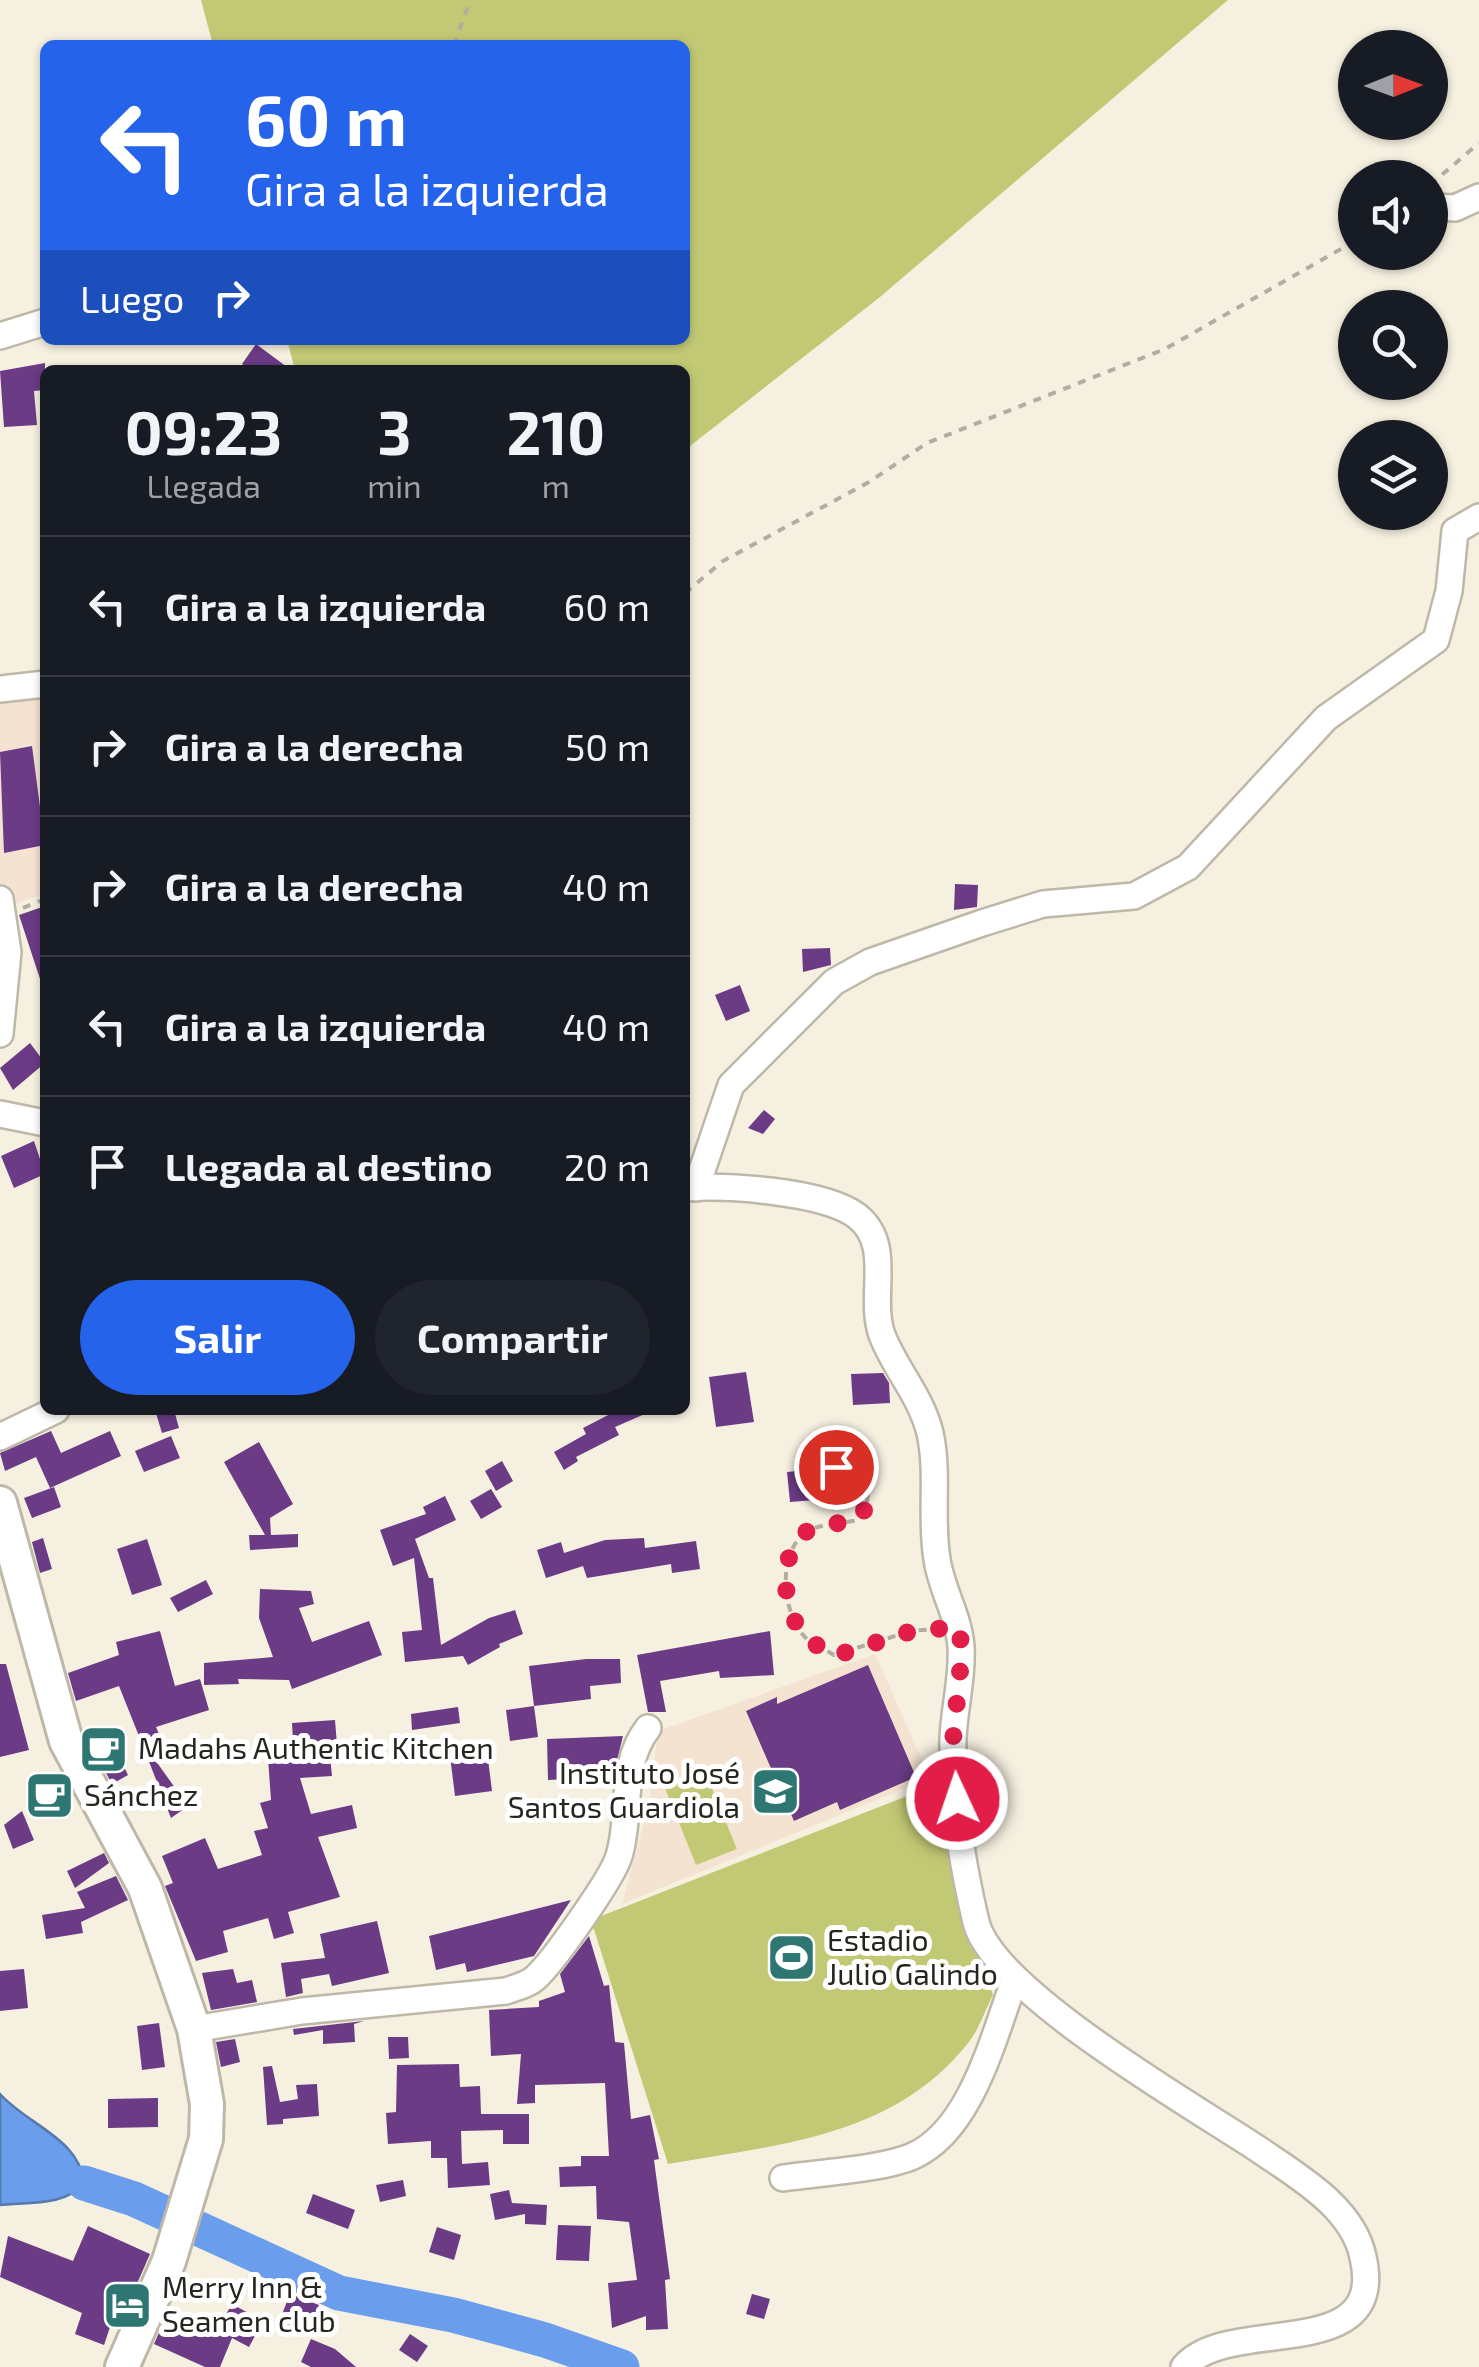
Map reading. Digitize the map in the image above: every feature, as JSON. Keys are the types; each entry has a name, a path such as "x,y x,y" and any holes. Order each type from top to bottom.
{"main road":[{"path":"0,1504 67,1750 145,1888 194,2028 207,2104 199,2164 169,2261 122,2367"}],"street":[{"path":"1448,208 1479,197"},
{"path":"0,336 40,324"},
{"path":"1184,2367 1202,2351 1219,2345 1318,2338 1334,2330 1350,2317 1361,2300 1364,2258 1356,2234 1338,2209 1287,2169 1052,2010 1015,1979 978,1929 958,1828 953,1740 962,1652 959,1627 936,1558 930,1433 914,1391 882,1335 877,1309 879,1254 872,1234 857,1216 833,1204 690,1188 731,1085 834,982 870,962 1043,904 1134,896 1188,867 1326,718 1436,640 1449,591 1455,531 1479,517"},
{"path":"0,689 40,685"},
{"path":"0,898 8,952 0,1034"},
{"path":"0,1114 40,1122"},
{"path":"0,1437 46,1415"},
{"path":"194,2028 302,2011 506,1992 534,1979 606,1882 618,1858 629,1767 637,1742 648,1728"},
{"path":"782,2178 911,2158 940,2140 975,2088 1015,1979"}],"path":[{"path":"456,40 470,0"},
{"path":"1448,170 1479,144"},
{"path":"690,588 724,560 869,482 927,443 1166,349 1338,250"},
{"path":"836,1467 854,1468 868,1487 870,1502 859,1520 808,1531 790,1551 785,1578 791,1609 805,1637 834,1656 912,1631 959,1627"}],"shaded area":[{"path":"40,695 40,895 8,907 0,883 0,696"},
{"name":"Instituto José Santos Guardiola","path":"875,1654 930,1778 622,1904 649,1803 658,1731"}],"green space":[{"path":"201,0 1228,0 880,297 690,446 690,365 294,365 288,345 690,345 690,40 212,40"},
{"path":"705,1771 737,1849 696,1865 665,1788"},
{"name":"Estadio Julio Galindo","path":"930,1787 993,1995 972,2038 938,2074 905,2099 869,2118 791,2142 668,2164 591,1920"}],"water":[{"path":"0,2094 73,2155 84,2183 77,2190 46,2202 0,2205"}],"building":[{"path":"257,345 284,365 243,365"},
{"path":"45,363 40,365 40,390 34,391 37,425 4,427 0,371"},
{"path":"32,746 40,807 40,846 4,853 0,752"},
{"path":"955,884 978,885 977,907 954,910"},
{"path":"40,908 40,979 19,915"},
{"path":"830,948 831,965 803,972 802,949"},
{"path":"740,985 750,1011 726,1021 715,995"},
{"path":"30,1043 40,1056 40,1067 13,1090 0,1068"},
{"path":"764,1110 775,1119 763,1134 748,1128"},
{"path":"34,1141 40,1176 14,1188 1,1156"},
{"path":"746,1372 754,1422 716,1427 709,1377"},
{"path":"883,1373 889,1383 890,1403 853,1405 851,1374"},
{"path":"157,1415 175,1415 179,1428 162,1433"},
{"path":"608,1415 643,1415 615,1427 619,1435 576,1457 578,1461 564,1470 554,1452 586,1434 583,1428"},
{"path":"51,1431 61,1453 110,1431 121,1456 50,1488 36,1457 5,1471 0,1453"},
{"path":"171,1436 180,1458 144,1472 135,1451"},
{"path":"259,1442 293,1504 270,1518 271,1535 298,1534 298,1547 250,1550 249,1535 265,1535 224,1462"},
{"path":"502,1461 513,1481 496,1491 485,1471"},
{"path":"836,1467 839,1498 790,1502 787,1472"},
{"path":"54,1487 61,1507 32,1518 24,1498"},
{"path":"491,1489 502,1507 481,1519 470,1501"},
{"path":"445,1496 456,1520 415,1539 429,1578 433,1578 441,1645 489,1618 515,1610 523,1634 499,1644 500,1647 468,1665 463,1656 405,1662 402,1632 422,1630 414,1558 393,1566 380,1530 426,1514 423,1507"},
{"path":"43,1538 52,1569 40,1573 32,1542"},
{"path":"644,1538 645,1548 696,1541 700,1569 672,1573 671,1564 587,1578 583,1566 546,1578 537,1550 561,1542 564,1553 605,1540"},
{"path":"147,1539 162,1585 132,1595 117,1549"},
{"path":"206,1580 213,1594 178,1612 170,1598"},
{"path":"260,1589 311,1591 314,1604 299,1608 312,1642 369,1621 382,1655 292,1689 289,1680 238,1679 239,1684 204,1685 204,1663 273,1657 259,1618"},
{"path":"160,1631 175,1686 200,1679 209,1710 156,1727 159,1734 141,1741 119,1686 76,1701 68,1673 119,1655 116,1642"},
{"path":"770,1631 774,1675 720,1678 719,1671 660,1681 666,1712 648,1712 637,1655"},
{"path":"620,1659 621,1683 590,1686 591,1699 534,1706 529,1666"},
{"path":"0,1664 6,1664 29,1750 0,1757"},
{"path":"868,1665 916,1777 840,1810 837,1802 794,1821 746,1711 777,1697 777,1704"},
{"path":"534,1706 538,1737 510,1741 506,1710"},
{"path":"458,1707 460,1723 412,1730 411,1714"},
{"path":"335,1720 337,1745 329,1746 332,1776 300,1778 311,1814 352,1805 357,1828 318,1837 340,1897 288,1912 294,1933 274,1939 268,1918 223,1931 228,1952 196,1961 165,1886 173,1883 162,1856 205,1838 218,1869 262,1855 254,1831 268,1828 260,1803 271,1800 267,1744 293,1742 292,1723"},
{"path":"623,1736 613,1777 548,1780 547,1739"},
{"path":"110,1738 128,1775 112,1784 92,1747"},
{"path":"487,1751 492,1791 455,1796 450,1756"},
{"path":"153,1757 188,1806 171,1818 148,1759"},
{"path":"22,1811 34,1840 13,1849 4,1825"},
{"path":"104,1853 109,1863 75,1888 67,1871"},
{"path":"116,1876 128,1900 81,1922 83,1933 46,1939 42,1915 85,1908 77,1892"},
{"path":"571,1900 534,1956 467,1972 465,1963 436,1970 429,1936"},
{"path":"377,1921 389,1973 332,1986 329,1974 301,1979 303,1993 286,1997 281,1963 325,1958 320,1934"},
{"path":"589,1936 604,1986 609,1985 615,2042 624,2043 631,2119 650,2115 659,2159 654,2160 670,2279 665,2280 668,2329 646,2330 646,2316 612,2328 608,2283 637,2280 629,2222 597,2219 596,2186 560,2187 559,2167 581,2166 581,2156 609,2156 605,2083 535,2085 535,2103 517,2104 521,2054 491,2056 489,2010 539,2007 539,2001 565,1992 560,1974"},
{"path":"24,1969 28,2008 0,2011 0,1971"},
{"path":"233,1969 237,1983 252,1980 257,2002 211,2010 202,1973"},
{"path":"364,2021 354,2024 355,2042 323,2044 323,2030 294,2035 293,2029"},
{"path":"159,2023 165,2067 142,2070 137,2026"},
{"path":"388,2037 408,2037 409,2058 389,2059"},
{"path":"235,2039 240,2062 221,2067 216,2042"},
{"path":"459,2064 460,2087 480,2086 481,2114 529,2114 529,2144 503,2144 503,2130 461,2131 462,2164 488,2162 490,2185 448,2188 447,2158 431,2158 431,2141 388,2144 386,2113 396,2112 397,2065"},
{"path":"272,2066 280,2102 298,2099 296,2085 317,2084 319,2116 283,2119 283,2124 267,2125 263,2067"},
{"path":"158,2098 158,2127 108,2128 108,2099"},
{"path":"403,2180 406,2196 380,2202 376,2185"},
{"path":"509,2190 512,2203 547,2205 546,2225 525,2224 525,2214 495,2220 490,2194"},
{"path":"313,2194 355,2210 348,2229 306,2213"},
{"path":"558,2225 591,2226 589,2261 556,2260"},
{"path":"88,2226 150,2254 118,2327 111,2324 104,2345 75,2334 82,2313 0,2277 8,2236 73,2261"},
{"path":"437,2227 461,2235 454,2260 429,2252"},
{"path":"290,2294 319,2305 309,2333 279,2322"},
{"path":"752,2294 770,2299 764,2319 746,2314"},
{"path":"232,2304 263,2321 249,2347 232,2338 220,2367 205,2367 154,2344 168,2312 215,2333"},
{"path":"410,2334 428,2346 417,2362 399,2350"},
{"path":"311,2339 335,2349 356,2367 311,2367 301,2362"}],"waterway":[{"path":"84,2183 134,2199 339,2293 453,2315 545,2340 622,2367"}],"place":[{"name":"Madahs Authentic Kitchen","path":"103,1749"},
{"name":"Instituto José Santos Guardiola","path":"775,1791"},
{"name":"Sánchez","path":"49,1796"},
{"name":"Estadio Julio Galindo","path":"792,1958"},
{"name":"Merry Inn & Seamen club","path":"127,2305"}],"route":[{"path":"836,1467 854,1468 868,1487 870,1502 859,1520 808,1531 790,1551 785,1578 791,1609 805,1637 834,1656 912,1631 959,1627 962,1652 953,1740 957,1799"}]}
